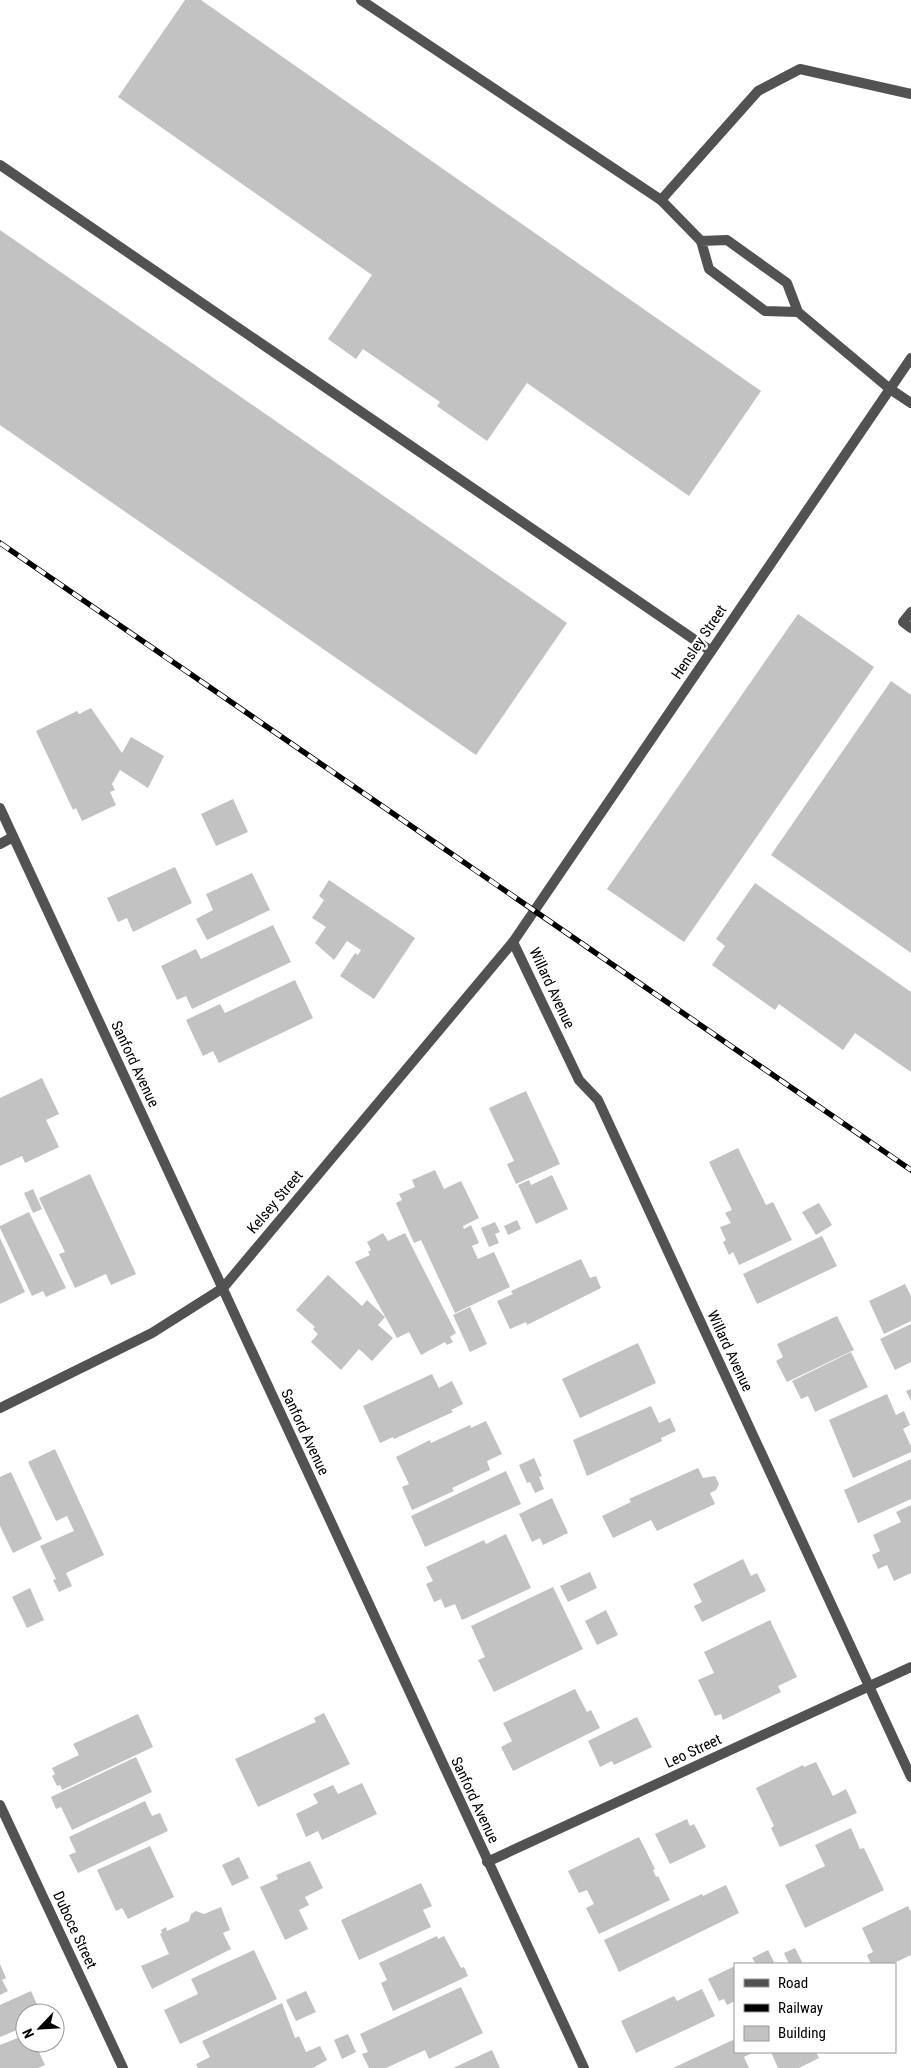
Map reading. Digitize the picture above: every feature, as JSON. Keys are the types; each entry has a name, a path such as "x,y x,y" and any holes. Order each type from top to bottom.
{"street":[{"path":"361,0 661,200 700,242 710,269 765,311 798,312"},
{"path":"661,200 758,92 800,69 911,94"},
{"path":"0,165 711,651"},
{"path":"700,242 728,240 787,283 798,312 890,389 911,403"},
{"name":"Hensley Street","path":"513,942 911,358"},
{"path":"911,612 903,622 911,628"},
{"name":"Sanford Avenue","path":"0,808 584,2068"},
{"path":"0,844 13,837"},
{"name":"Kelsey Street","path":"0,1408 152,1333 223,1288 513,942"},
{"name":"Willard Avenue","path":"513,942 579,1080 598,1100 911,1777"},
{"name":"Leo Street","path":"487,1862 911,1667"},
{"name":"Duboce Street","path":"0,1805 123,2068"}],"building":[{"path":"185,0 201,0 761,391 689,496 527,383 487,441 437,406 440,402 363,349 356,359 328,339 372,275 118,97"},
{"path":"0,230 567,623 476,755 0,425"},
{"path":"798,614 874,667 684,942 607,889"},
{"path":"891,681 911,695 911,953 771,855"},
{"path":"91,708 122,753 131,737 164,756 148,788 120,770 112,784 115,790 110,792 116,805 82,821 76,808 73,810 36,731 77,711 79,714"},
{"path":"233,799 248,832 216,846 201,814"},
{"path":"175,867 192,903 133,932 127,918 118,922 107,898"},
{"path":"252,873 270,910 207,940 196,919 213,910 206,894"},
{"path":"329,880 415,938 374,999 340,976 355,953 358,955 361,950 347,941 334,960 315,943 326,927 312,918 324,900 319,896"},
{"path":"755,883 911,992 911,1072 855,1033 843,1050 779,1004 775,1010 712,965 725,946 716,939"},
{"path":"273,925 291,962 192,1009 186,996 177,1000 161,966 196,949 201,959"},
{"path":"295,980 313,1018 219,1063 213,1051 203,1056 186,1020 220,1004 225,1013"},
{"path":"42,1078 59,1114 46,1120 59,1147 25,1163 22,1156 0,1166 0,1098"},
{"path":"526,1091 560,1164 516,1184 507,1164 514,1161 489,1108"},
{"path":"738,1148 766,1205 773,1202 792,1240 739,1265 733,1252 729,1255 723,1242 726,1240 720,1227 731,1223 725,1213 732,1210 709,1162"},
{"path":"435,1170 444,1189 461,1181 479,1218 463,1226 464,1229 471,1225 479,1243 472,1246 478,1259 494,1252 510,1287 455,1313 421,1240 414,1243 396,1203 402,1200 399,1194 415,1187 412,1180"},
{"path":"90,1174 136,1274 111,1285 106,1274 75,1288 59,1254 65,1252 39,1198"},
{"path":"552,1175 568,1209 536,1224 518,1185 529,1180 531,1185"},
{"path":"33,1189 42,1209 33,1213 24,1193"},
{"path":"819,1203 832,1225 816,1235 802,1212"},
{"path":"29,1212 66,1288 46,1297 43,1291 32,1296 0,1228 0,1226"},
{"path":"517,1220 521,1229 508,1235 504,1226"},
{"path":"495,1222 500,1232 495,1234 499,1243 489,1247 481,1228"},
{"path":"383,1233 388,1241 405,1233 456,1333 450,1337 453,1342 447,1345 445,1342 421,1355 409,1332 397,1338 355,1262 370,1255 368,1252 371,1250 367,1242"},
{"path":"822,1236 837,1266 757,1304 743,1274"},
{"path":"0,1238 25,1292 0,1304"},
{"path":"581,1259 590,1278 596,1276 601,1288 527,1325 526,1322 510,1329 497,1301 513,1294 511,1291"},
{"path":"328,1275 362,1306 367,1300 385,1317 378,1325 393,1338 372,1361 359,1349 341,1370 311,1342 318,1334 313,1329 315,1327 296,1310"},
{"path":"905,1284 911,1296 911,1321 884,1334 869,1301"},
{"path":"470,1307 487,1344 470,1352 453,1315"},
{"path":"837,1316 854,1350 787,1382 776,1361 783,1357 777,1344"},
{"path":"911,1324 911,1362 895,1370 880,1339"},
{"path":"638,1343 656,1383 580,1418 562,1379"},
{"path":"851,1352 868,1387 815,1412 808,1396 801,1399 792,1381"},
{"path":"432,1374 439,1388 452,1381 463,1404 451,1410 453,1412 394,1439 393,1437 380,1443 363,1406"},
{"path":"911,1389 911,1401 906,1391"},
{"path":"887,1394 896,1415 904,1411 910,1425 903,1429 911,1446 911,1452 853,1478 829,1420"},
{"path":"651,1406 659,1423 670,1418 676,1431 661,1438 662,1441 587,1476 573,1440"},
{"path":"486,1421 502,1454 487,1461 490,1470 452,1488 454,1491 412,1510 402,1487 409,1484 396,1457 430,1440 431,1443 470,1425 471,1428"},
{"path":"55,1449 104,1555 66,1573 72,1586 59,1592 53,1580 56,1579 40,1546 74,1531 67,1516 56,1521 28,1462"},
{"path":"534,1458 542,1476 539,1477 544,1489 535,1493 530,1482 527,1483 519,1465"},
{"path":"911,1459 911,1499 858,1523 844,1490"},
{"path":"698,1468 703,1478 715,1476 719,1484 716,1490 710,1493 715,1504 657,1531 651,1520 613,1538 602,1516 631,1502 629,1499"},
{"path":"506,1471 521,1504 425,1547 411,1516"},
{"path":"11,1472 42,1539 13,1553 0,1526 0,1477"},
{"path":"552,1498 568,1533 543,1545 540,1538 532,1542 519,1514"},
{"path":"911,1505 911,1573 894,1581 887,1565 878,1569 872,1555 880,1551 873,1535 901,1522 896,1512"},
{"path":"506,1534 531,1588 462,1620 455,1604 445,1608 441,1599 434,1602 426,1584 433,1581 426,1567 484,1540 486,1544"},
{"path":"743,1559 751,1576 757,1573 766,1591 702,1622 694,1606 702,1602 693,1584"},
{"path":"590,1572 597,1588 568,1602 560,1586"},
{"path":"553,1587 583,1649 494,1692 478,1660 485,1657 471,1626"},
{"path":"30,1588 44,1620 27,1628 12,1597"},
{"path":"606,1610 618,1635 597,1645 585,1621"},
{"path":"770,1620 797,1677 778,1686 781,1692 723,1720 721,1714 715,1716 698,1680 714,1673 704,1652"},
{"path":"575,1689 587,1712 591,1710 600,1728 513,1771 501,1747 512,1741 503,1723"},
{"path":"324,1713 350,1764 258,1807 235,1759 316,1722 314,1718"},
{"path":"138,1714 153,1747 62,1790 60,1785 57,1786 52,1776 55,1774 52,1768 79,1755 73,1744"},
{"path":"637,1717 652,1747 614,1765 612,1761 600,1767 588,1741"},
{"path":"136,1757 152,1792 72,1830 61,1807 56,1809 51,1797"},
{"path":"816,1762 833,1796 846,1789 857,1813 780,1847 771,1828 774,1826 756,1788 803,1765 804,1767"},
{"path":"362,1783 377,1814 322,1840 318,1831 306,1837 296,1814 318,1803 313,1794 333,1785 338,1794"},
{"path":"145,1801 152,1816 160,1813 168,1831 78,1873 69,1855 76,1852 69,1837"},
{"path":"687,1819 690,1826 694,1824 706,1847 670,1864 655,1834"},
{"path":"851,1828 860,1849 864,1848 884,1890 805,1928 785,1885 825,1866 815,1845"},
{"path":"639,1837 655,1869 653,1870 656,1877 658,1876 670,1900 599,1934 586,1908 594,1904 587,1890 579,1893 568,1871"},
{"path":"150,1846 174,1897 128,1919 122,1908 116,1911 97,1870"},
{"path":"239,1857 249,1878 232,1886 222,1865"},
{"path":"310,1861 323,1888 305,1897 309,1905 299,1910 308,1929 285,1940 260,1887 278,1879 276,1875"},
{"path":"421,1883 432,1906 423,1910 431,1927 359,1960 341,1920"},
{"path":"726,1885 739,1913 619,1972 604,1940 702,1894 703,1896"},
{"path":"908,1906 911,1912 911,1955 894,1963 871,1963 867,1955 873,1952 862,1928"},
{"path":"221,1907 230,1930 223,1933 231,1949 152,1989 141,1966 169,1954 160,1934 162,1933 161,1930 166,1927 167,1931 189,1921 191,1914 196,1911 204,1914"},
{"path":"437,1936 438,1939 444,1936 461,1968 464,1967 468,1976 393,2011 381,1983 387,1980 379,1963"},
{"path":"795,1948 802,1963 789,1963 784,1953"},
{"path":"254,1950 277,1999 180,2044 164,2010 198,1994 191,1979"},
{"path":"768,1950 774,1963 755,1963 752,1958"},
{"path":"0,1964 6,1978 2,1980 8,1991 0,1995"},
{"path":"734,1966 734,2002 727,2005 724,1999 719,2001 708,1979"},
{"path":"461,1987 483,2033 429,2059 425,2050 386,2068 369,2068 362,2054 368,2052 360,2034"},
{"path":"702,1989 715,2016 636,2053 621,2021 674,1996 677,2001"},
{"path":"31,1991 36,2003 15,2003 15,2031 0,2037 0,2005"},
{"path":"306,1991 316,2012 296,2021 286,2000"},
{"path":"282,2003 295,2038 299,2036 306,2052 320,2046 327,2060 313,2068 198,2068 196,2064 210,2057 202,2041"},
{"path":"348,2034 356,2052 342,2059 334,2040"},
{"path":"15,2039 15,2053 39,2053 45,2065 38,2068 0,2068 0,2045"},
{"path":"734,2039 734,2053 752,2053 744,2057 749,2068 673,2068"},
{"path":"492,2050 500,2068 453,2068"},
{"path":"771,2053 816,2053 819,2058 799,2068 778,2068"}],"railway":[{"path":"0,543 911,1170"}]}
